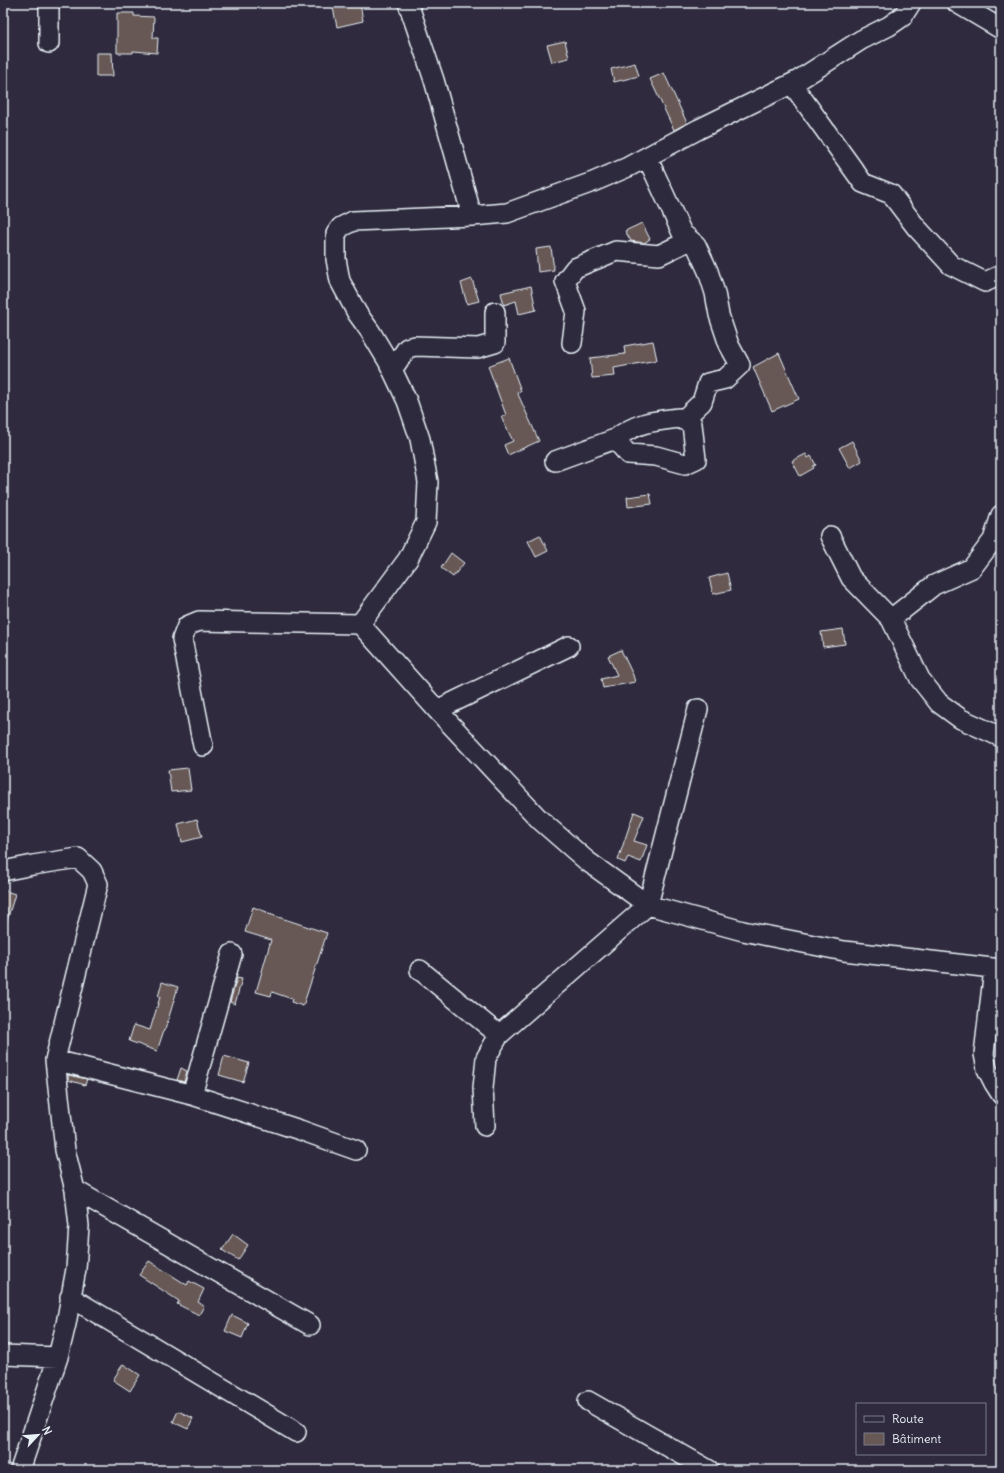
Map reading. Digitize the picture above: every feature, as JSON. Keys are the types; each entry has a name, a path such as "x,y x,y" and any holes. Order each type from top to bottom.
{"street":[{"path":"49,3 49,43"},
{"path":"408,3 434,80 472,216"},
{"path":"360,624 408,559 426,522 428,482 420,439 407,401 392,370 340,281 336,259 336,234 341,227 353,221 507,213 593,182 628,167 699,129 792,84 860,40 889,26 902,17 911,3"},
{"path":"957,3 1001,30"},
{"path":"792,84 863,184 891,194 916,227 951,265 985,282 1001,275"},
{"path":"647,157 682,232 696,245 708,271 715,293 719,315 730,345 740,365 725,379 708,383 702,402 683,420"},
{"path":"572,343 576,311 566,281 575,268 616,251 659,255 690,240"},
{"path":"392,370 407,348 415,346 478,348 495,343 496,312"},
{"path":"555,461 615,439 625,431 646,422 679,418 692,424 696,459 685,464 656,456 628,454 615,439"},
{"path":"891,619 934,585 972,568 993,540 1001,515"},
{"path":"830,536 851,578 891,619 920,679 939,703 961,719 1001,737"},
{"path":"203,746 182,639 187,626 199,621 360,624 437,710 540,820 587,861 648,905 743,931 844,951 997,969 984,1054 987,1069 1001,1094"},
{"path":"437,710 569,646"},
{"path":"485,1126 483,1088 486,1058 499,1035 648,905 698,709"},
{"path":"3,871 33,864 78,858 92,871 98,884 55,1060 65,1150 75,1190 79,1226 76,1269 66,1324 58,1357 20,1470"},
{"path":"192,1095 232,954"},
{"path":"420,970 499,1035"},
{"path":"55,1060 192,1095 356,1150"},
{"path":"75,1190 310,1325"},
{"path":"70,1297 296,1432"},
{"path":"3,1355 58,1357"},
{"path":"588,1401 709,1470"}],"building":[{"path":"332,3 360,3 363,21 337,27"},
{"path":"117,13 134,13 134,16 154,17 153,38 158,38 157,53 133,51 133,53 117,53"},
{"path":"565,41 569,58 552,62 547,45"},
{"path":"96,53 112,53 113,76 96,76"},
{"path":"635,63 639,76 614,82 611,69"},
{"path":"664,73 687,123 674,130 650,79"},
{"path":"642,223 650,239 644,243 631,241 625,231"},
{"path":"551,247 554,270 538,272 536,249"},
{"path":"472,279 479,301 467,304 461,283"},
{"path":"531,286 536,310 519,314 516,301 504,305 501,293"},
{"path":"653,341 657,360 614,368 615,376 592,378 590,358 625,354 624,346"},
{"path":"779,353 799,399 772,411 753,367"},
{"path":"509,358 521,391 517,392 539,441 508,455 504,445 513,441 501,417 506,415 488,366"},
{"path":"852,441 862,461 850,468 839,448"},
{"path":"806,454 808,458 811,456 816,465 813,466 814,468 800,476 792,461"},
{"path":"650,494 652,504 628,507 627,497"},
{"path":"540,535 548,551 536,557 528,541"},
{"path":"451,553 464,563 453,577 441,568"},
{"path":"727,573 731,590 713,594 709,578"},
{"path":"843,629 845,644 823,647 821,632"},
{"path":"621,650 635,682 603,688 601,679 617,675 608,656"},
{"path":"188,768 191,790 171,792 168,770"},
{"path":"634,812 644,816 634,841 647,845 641,862 628,857 625,863 618,860"},
{"path":"197,819 202,837 182,842 178,824"},
{"path":"3,890 15,894 6,924 3,924"},
{"path":"253,907 267,912 266,913 327,933 303,1006 291,1002 292,999 272,992 271,996 256,992 271,940 245,932"},
{"path":"237,978 242,979 235,1004 230,1002"},
{"path":"162,982 178,987 157,1051 129,1041 134,1025 150,1030 160,997 158,997"},
{"path":"224,1056 249,1063 243,1082 219,1075"},
{"path":"181,1068 187,1071 184,1082 177,1080"},
{"path":"68,1075 87,1079 85,1085 68,1080"},
{"path":"233,1234 248,1245 238,1260 222,1250"},
{"path":"149,1261 187,1285 189,1281 204,1289 198,1302 204,1306 199,1315 177,1304 179,1301 139,1275"},
{"path":"232,1315 248,1323 242,1338 225,1331"},
{"path":"123,1364 140,1375 130,1391 113,1380"},
{"path":"178,1411 193,1418 188,1429 173,1422"}]}
